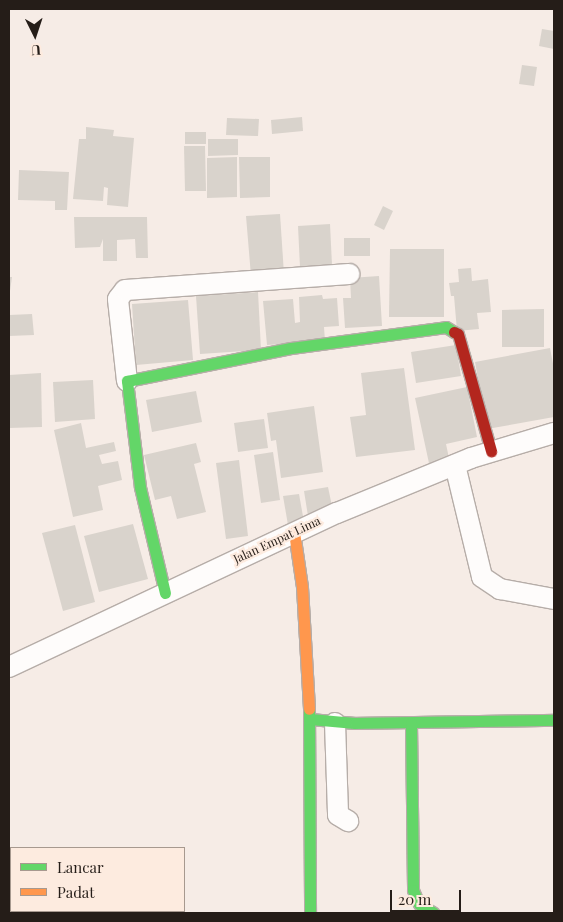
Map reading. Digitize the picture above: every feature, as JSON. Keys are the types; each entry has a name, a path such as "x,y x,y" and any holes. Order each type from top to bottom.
{"street":[{"path":"165,593 140,487 118,300 125,290 349,274"},
{"path":"127,381 199,364 291,348 446,326 458,334 491,451"},
{"name":"Jalan Empat Lima","path":"9,667 294,532 491,451 554,433"},
{"path":"455,465 482,577 500,589 554,599"},
{"path":"294,532 302,587 310,719 310,913"},
{"path":"310,719 335,723 554,720"},
{"path":"335,723 338,815 348,821"},
{"path":"411,723 413,890 419,904 434,913"}],"building":[{"path":"542,29 554,31 554,49 539,46"},
{"path":"522,65 537,67 534,86 519,84"},
{"path":"302,117 303,131 272,134 271,120"},
{"path":"227,118 259,119 258,136 226,135"},
{"path":"86,127 114,130 113,136 134,138 128,207 107,205 108,188 104,187 103,201 73,199 79,139 86,139"},
{"path":"185,132 206,132 206,144 185,144"},
{"path":"208,139 238,139 238,155 208,156"},
{"path":"184,146 205,146 206,191 185,191"},
{"path":"237,157 237,197 207,198 207,158"},
{"path":"239,157 270,157 270,197 240,198"},
{"path":"19,170 69,172 67,210 55,210 55,201 18,200"},
{"path":"383,206 393,211 384,230 374,225"},
{"path":"280,214 284,274 251,276 246,216"},
{"path":"74,217 147,217 148,258 136,258 135,239 117,240 117,261 103,261 103,239 100,247 75,248"},
{"path":"330,224 332,265 300,267 298,226"},
{"path":"344,238 370,238 370,256 344,256"},
{"path":"390,249 444,249 444,317 389,317"},
{"path":"471,268 472,281 488,279 491,312 477,313 479,329 457,331 454,296 451,296 449,283 459,282 458,269"},
{"path":"379,276 382,326 345,328 343,298 351,298 350,278"},
{"path":"9,277 12,277 10,291 9,291"},
{"path":"258,292 261,350 200,354 196,296"},
{"path":"322,295 323,299 337,298 339,326 324,327 325,341 267,345 263,301 293,299 295,323 300,322 299,297"},
{"path":"188,300 193,360 136,365 132,304"},
{"path":"544,309 544,347 502,347 502,310"},
{"path":"32,314 34,335 9,336 9,315"},
{"path":"456,345 461,376 416,383 411,352"},
{"path":"550,348 554,369 554,417 487,429 475,362"},
{"path":"404,368 415,450 356,457 350,417 366,415 361,373"},
{"path":"41,373 42,427 9,428 9,375"},
{"path":"93,380 95,419 55,422 53,382"},
{"path":"467,387 477,437 446,444 450,463 430,468 415,398"},
{"path":"196,391 202,422 152,432 146,400"},
{"path":"314,406 323,472 281,478 276,440 271,441 267,413"},
{"path":"264,419 268,448 238,452 234,423"},
{"path":"81,423 86,448 114,442 116,451 99,455 102,464 118,461 122,480 98,486 103,510 73,517 54,430"},
{"path":"196,443 201,462 194,464 206,512 177,519 171,496 155,500 144,455"},
{"path":"273,452 280,500 261,503 254,455"},
{"path":"239,460 248,536 226,539 216,463"},
{"path":"328,487 333,511 308,516 304,491"},
{"path":"299,494 304,522 288,525 283,496"},
{"path":"133,524 148,579 99,592 84,536"},
{"path":"75,525 95,602 63,611 42,533"}],"traffic: fast":[{"path":"165,593 140,487 127,381 291,348 446,327 454,332"},
{"path":"309,709 310,913"},
{"path":"310,719 355,723 554,720"},
{"path":"411,723 413,890 419,904 434,913"}],"traffic: slow":[{"path":"294,532 302,587 309,709"}],"traffic: jam":[{"path":"454,332 458,334 491,451"}]}
